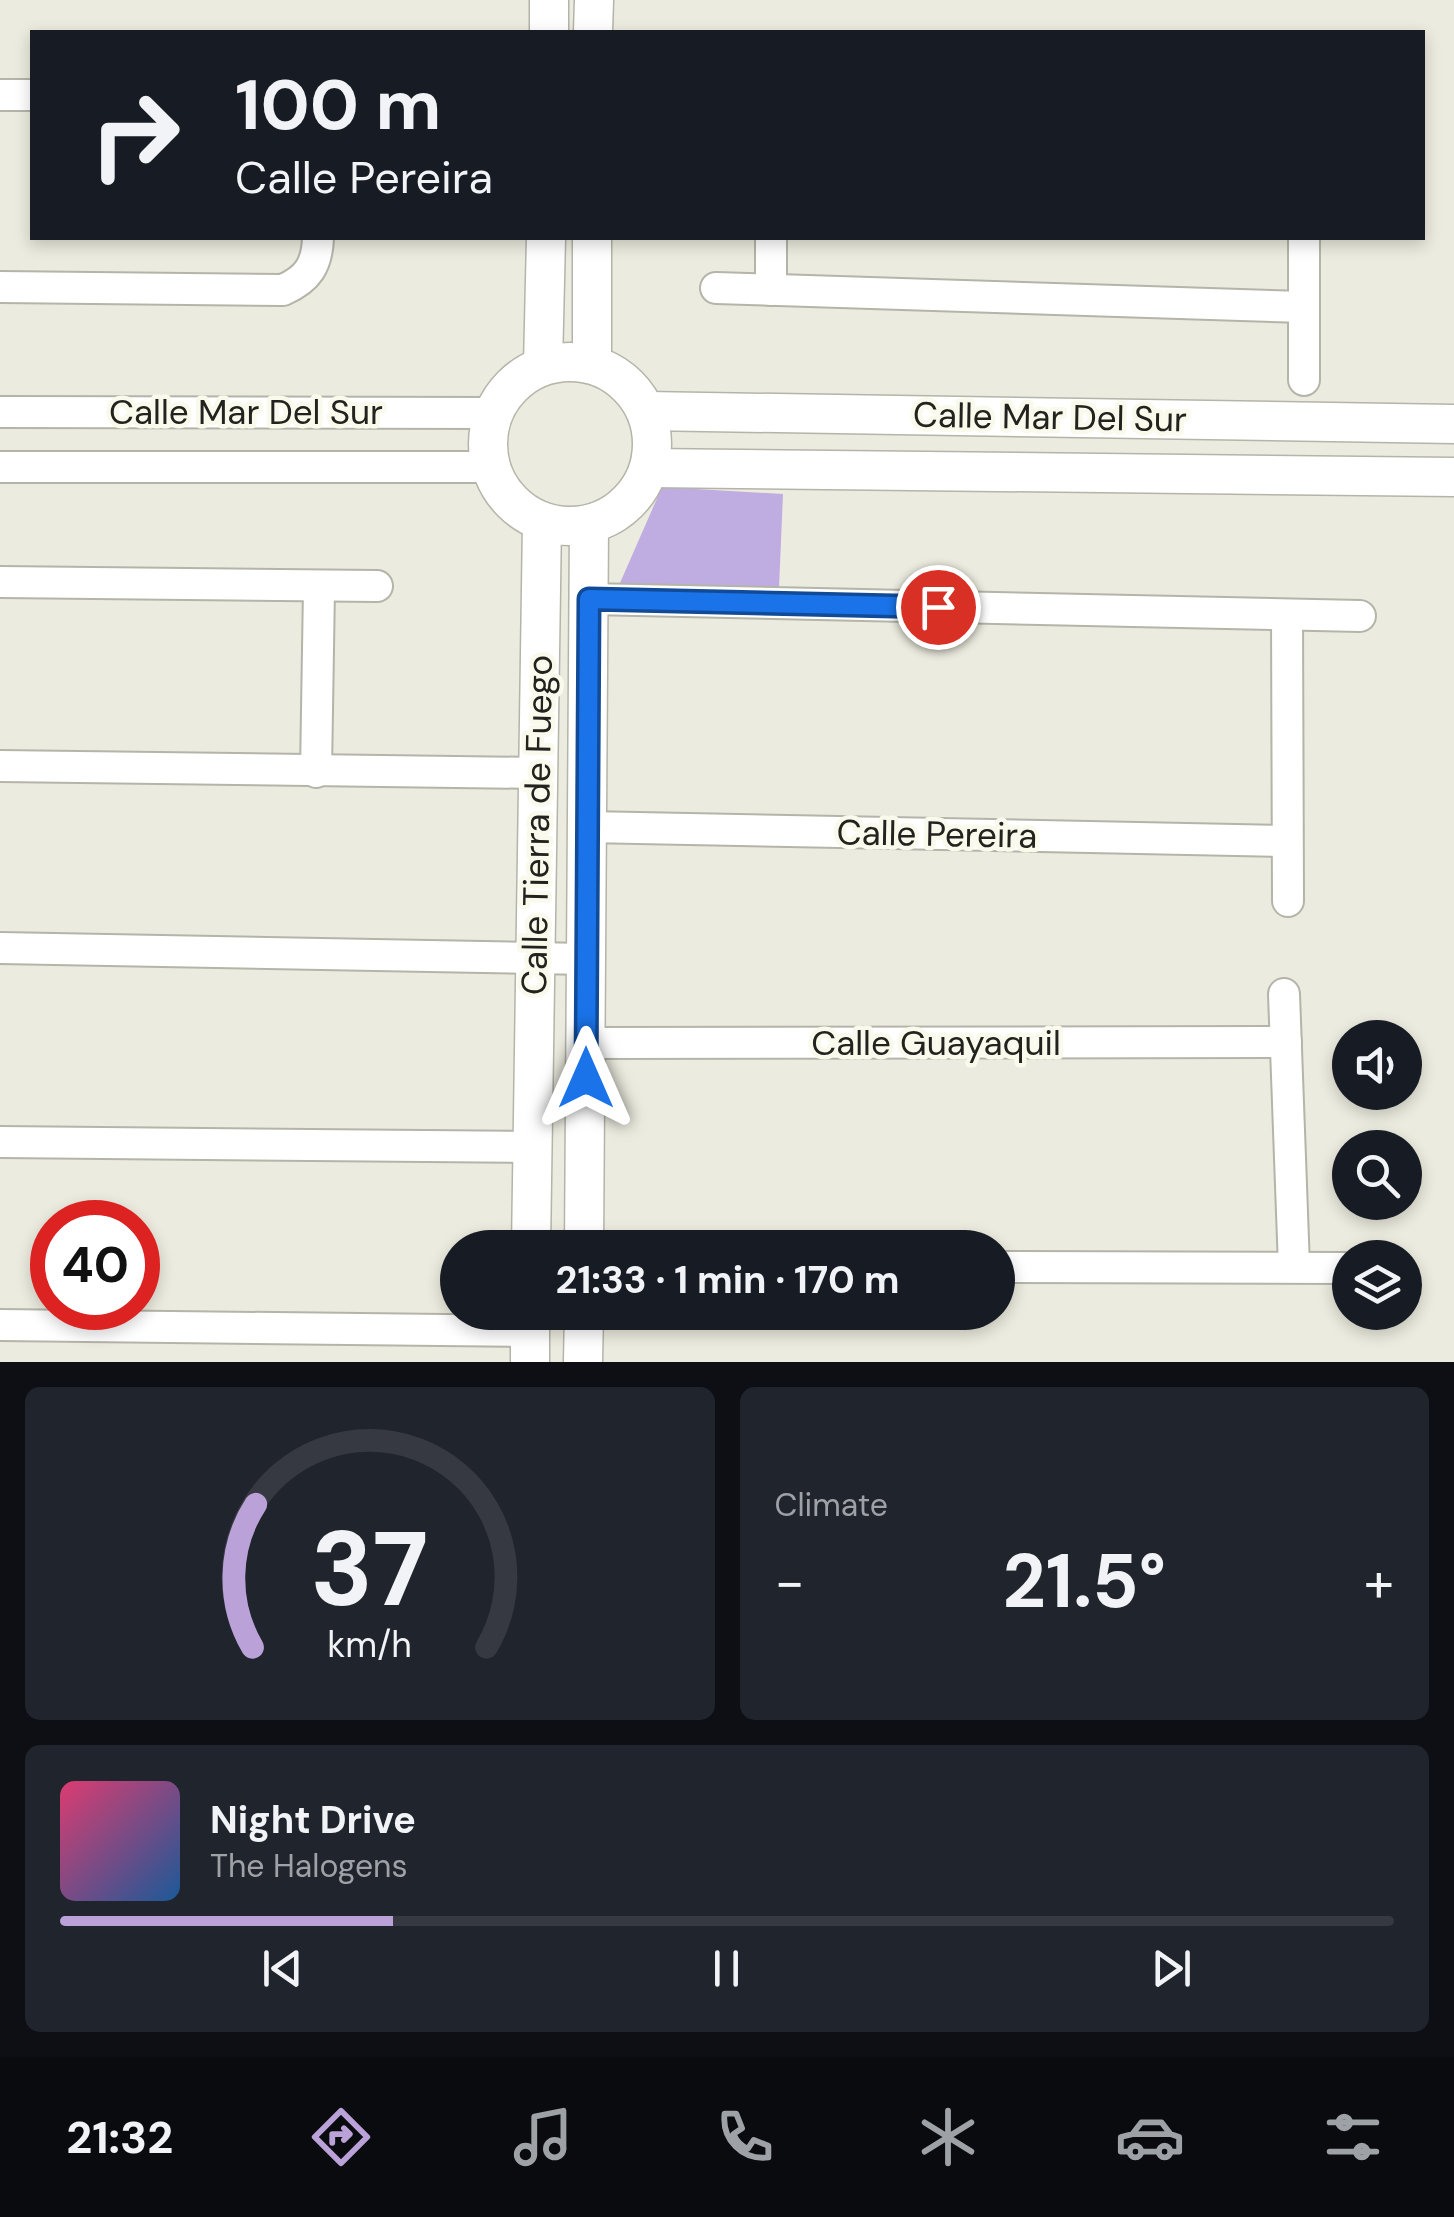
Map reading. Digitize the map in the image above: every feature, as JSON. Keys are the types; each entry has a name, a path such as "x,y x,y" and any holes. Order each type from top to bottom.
{"street":[{"path":"549,0 549,30"},
{"path":"593,30 594,0"},
{"path":"0,95 30,95"},
{"path":"0,288 283,290 308,275 317,256 318,240"},
{"path":"544,365 546,240"},
{"path":"592,240 592,364"},
{"path":"771,240 771,290"},
{"path":"1304,240 1304,380"},
{"path":"716,288 1304,307"},
{"path":"592,364 624,382 646,411 652,440 649,468 636,494 615,514 590,524 566,527 542,522 510,501 490,468 487,440 493,412 513,383 544,365 592,364"},
{"name":"Calle Mar Del Sur","path":"646,411 1454,424"},
{"name":"Calle Mar Del Sur","path":"0,412 493,412"},
{"name":"Calle Mar Del Sur","path":"0,467 490,468"},
{"name":"Calle Mar Del Sur","path":"649,468 1454,477"},
{"name":"Calle Tierra de Fuego","path":"531,1230 542,522"},
{"name":"Calle Tierra de Fuego","path":"584,1230 590,524"},
{"path":"0,582 377,586"},
{"path":"316,772 320,588"},
{"path":"589,599 1360,616"},
{"path":"1287,614 1288,901"},
{"path":"0,766 538,773"},
{"name":"Calle Pereira","path":"587,827 1288,841"},
{"path":"0,948 586,958"},
{"path":"1284,994 1294,1267"},
{"name":"Calle Guayaquil","path":"586,1044 1286,1042"},
{"path":"0,1142 532,1147"},
{"path":"1015,1267 1332,1268"},
{"path":"0,1326 530,1335"},
{"path":"584,1330 584,1362"}],"shaded area":[{"path":"662,487 783,494 779,588 620,583"}],"route":[{"path":"586,1078 589,599 938,607"}]}
